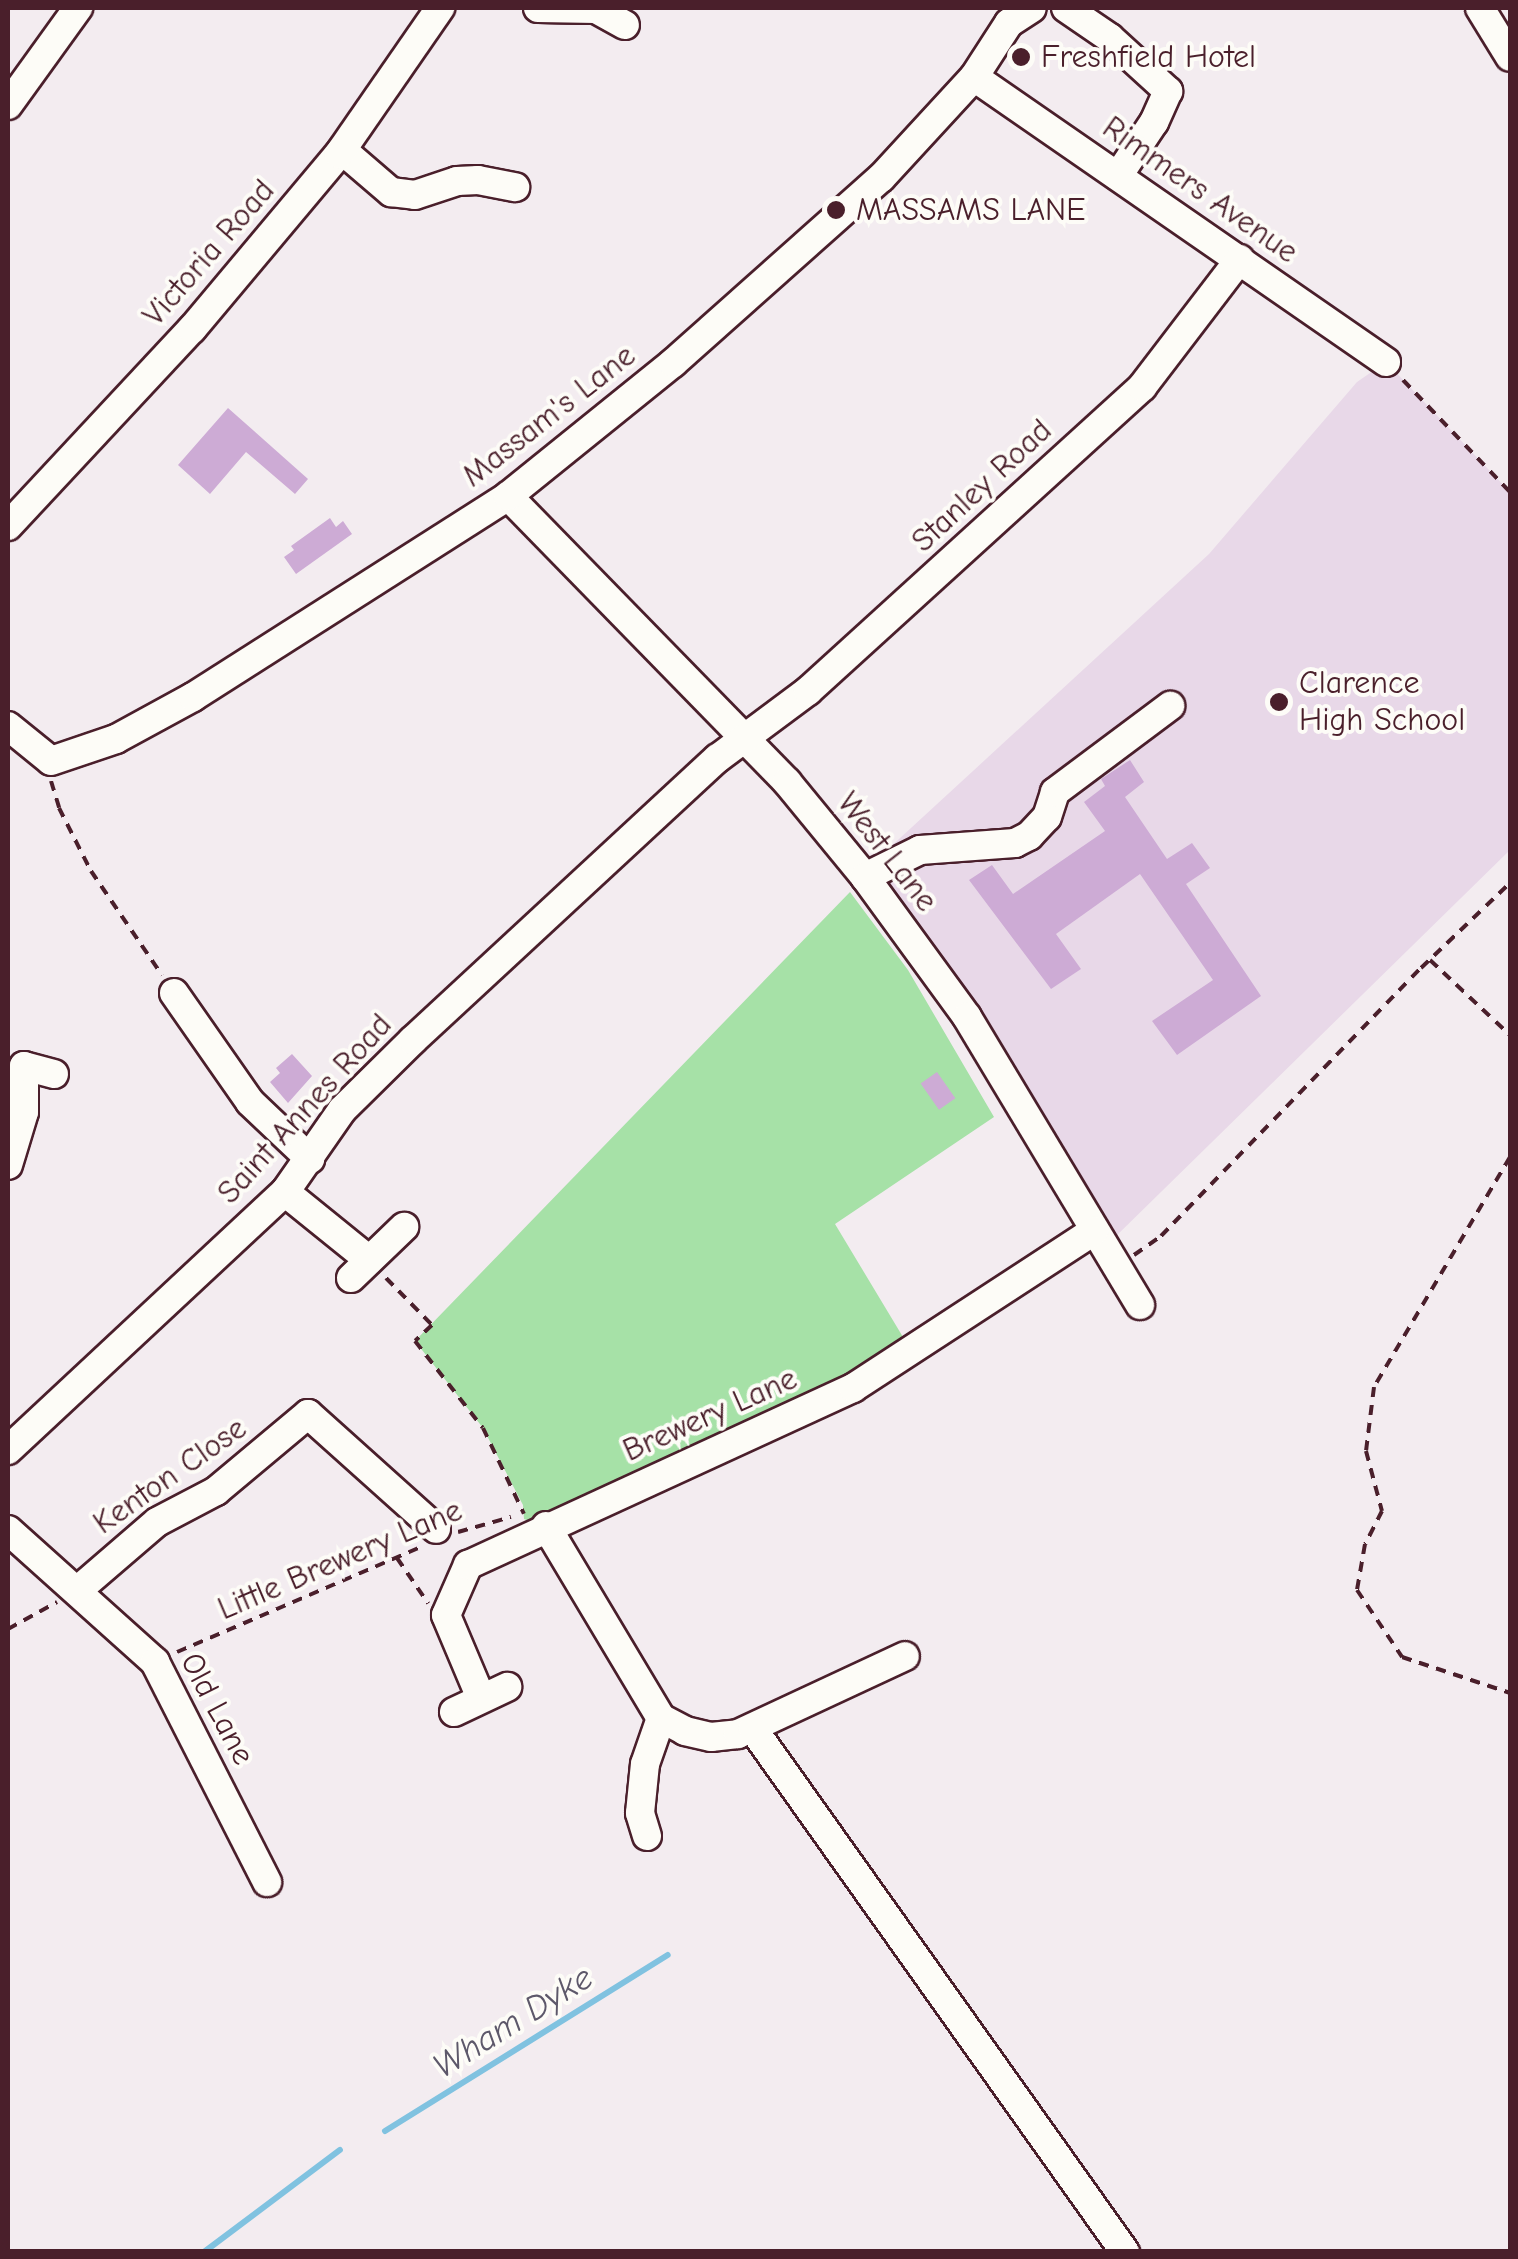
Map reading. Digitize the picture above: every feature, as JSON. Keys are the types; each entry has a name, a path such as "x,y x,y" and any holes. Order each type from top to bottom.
{"street":[{"path":"8,105 78,8"},
{"name":"Victoria Road","path":"8,526 192,329 342,150 440,8"},
{"path":"538,8 596,8 625,25"},
{"path":"1066,8 1110,38 1168,90 1154,122 1118,176"},
{"path":"1480,8 1510,57"},
{"name":"Massam's Lane","path":"51,761 116,739 193,696 508,496 674,363 882,178 974,77 1014,13"},
{"name":"Rimmers Avenue","path":"974,77 1386,362"},
{"path":"342,150 391,192 415,195 457,181 478,180 515,187"},
{"name":"Stanley Road","path":"746,739 930,582 1142,387 1240,259"},
{"name":"West Lane","path":"508,496 746,739 865,876 967,1017 1140,1306"},
{"path":"865,876 920,850 1015,843 1029,836 1047,816 1055,792 1170,706"},
{"path":"8,726 51,761"},
{"name":"Saint Annes Road","path":"8,1450 285,1192 342,1110 413,1040 718,758 746,739"},
{"path":"174,992 250,1102 310,1160"},
{"path":"8,1165 24,1112 24,1066 54,1074"},
{"path":"285,1192 360,1269 404,1226"},
{"name":"Brewery Lane","path":"446,1615 468,1564 535,1522 733,1446 852,1388 1094,1230"},
{"name":"Kenton Close","path":"78,1590 136,1538 216,1491 308,1414 438,1536"},
{"path":"535,1522 662,1718 711,1737 752,1728 905,1656"},
{"name":"Old Lane","path":"8,1530 155,1662 267,1882"},
{"path":"446,1615 481,1698"},
{"path":"454,1712 507,1687"},
{"path":"648,1836 640,1813 645,1764 662,1718"},
{"path":"752,1728 1125,2252"}],"path":[{"path":"1386,362 1510,492"},
{"path":"51,761 52,787 59,808 91,871 174,992"},
{"path":"1118,1266 1160,1236 1510,883"},
{"path":"1430,960 1510,1035"},
{"path":"1510,1157 1374,1387 1366,1451 1382,1511 1365,1544 1357,1590 1402,1657 1510,1694"},
{"path":"360,1269 432,1325 415,1340 482,1428 535,1522"},
{"name":"Little Brewery Lane","path":"155,1662 396,1558 438,1536 513,1517 535,1522"},
{"path":"396,1558 436,1615 446,1615"},
{"path":"8,1630 78,1590"}],"shaded area":[{"name":"Clarence High School","path":"1386,362 1510,492 1510,850 1112,1240 996,1035 874,862 1209,554 1357,382"}],"green space":[{"path":"850,892 908,970 994,1117 835,1224 912,1352 546,1526 524,1519 523,1505 483,1428 415,1341"}],"building":[{"path":"228,408 308,479 295,494 246,452 210,494 178,465"},
{"path":"330,518 336,527 343,521 352,534 296,574 284,557 294,550 291,546"},
{"path":"1130,760 1144,782 1125,797 1167,859 1192,843 1210,868 1186,884 1261,996 1177,1055 1152,1021 1213,980 1140,874 1056,934 1081,969 1051,989 969,880 992,865 1013,894 1105,831 1084,802 1105,786 1101,779"},
{"path":"292,1054 312,1076 288,1103 270,1082 280,1073 276,1068"},
{"path":"937,1072 955,1098 939,1110 921,1083"}],"waterway":[{"name":"Wham Dyke","path":"385,2131 668,1955"},
{"name":"Wham Dyke","path":"204,2252 340,2150"}],"place":[{"name":"Freshfield Hotel","path":"1021,57"},
{"name":"MASSAMS LANE","path":"836,210"},
{"name":"Clarence High School","path":"1279,702"}]}
